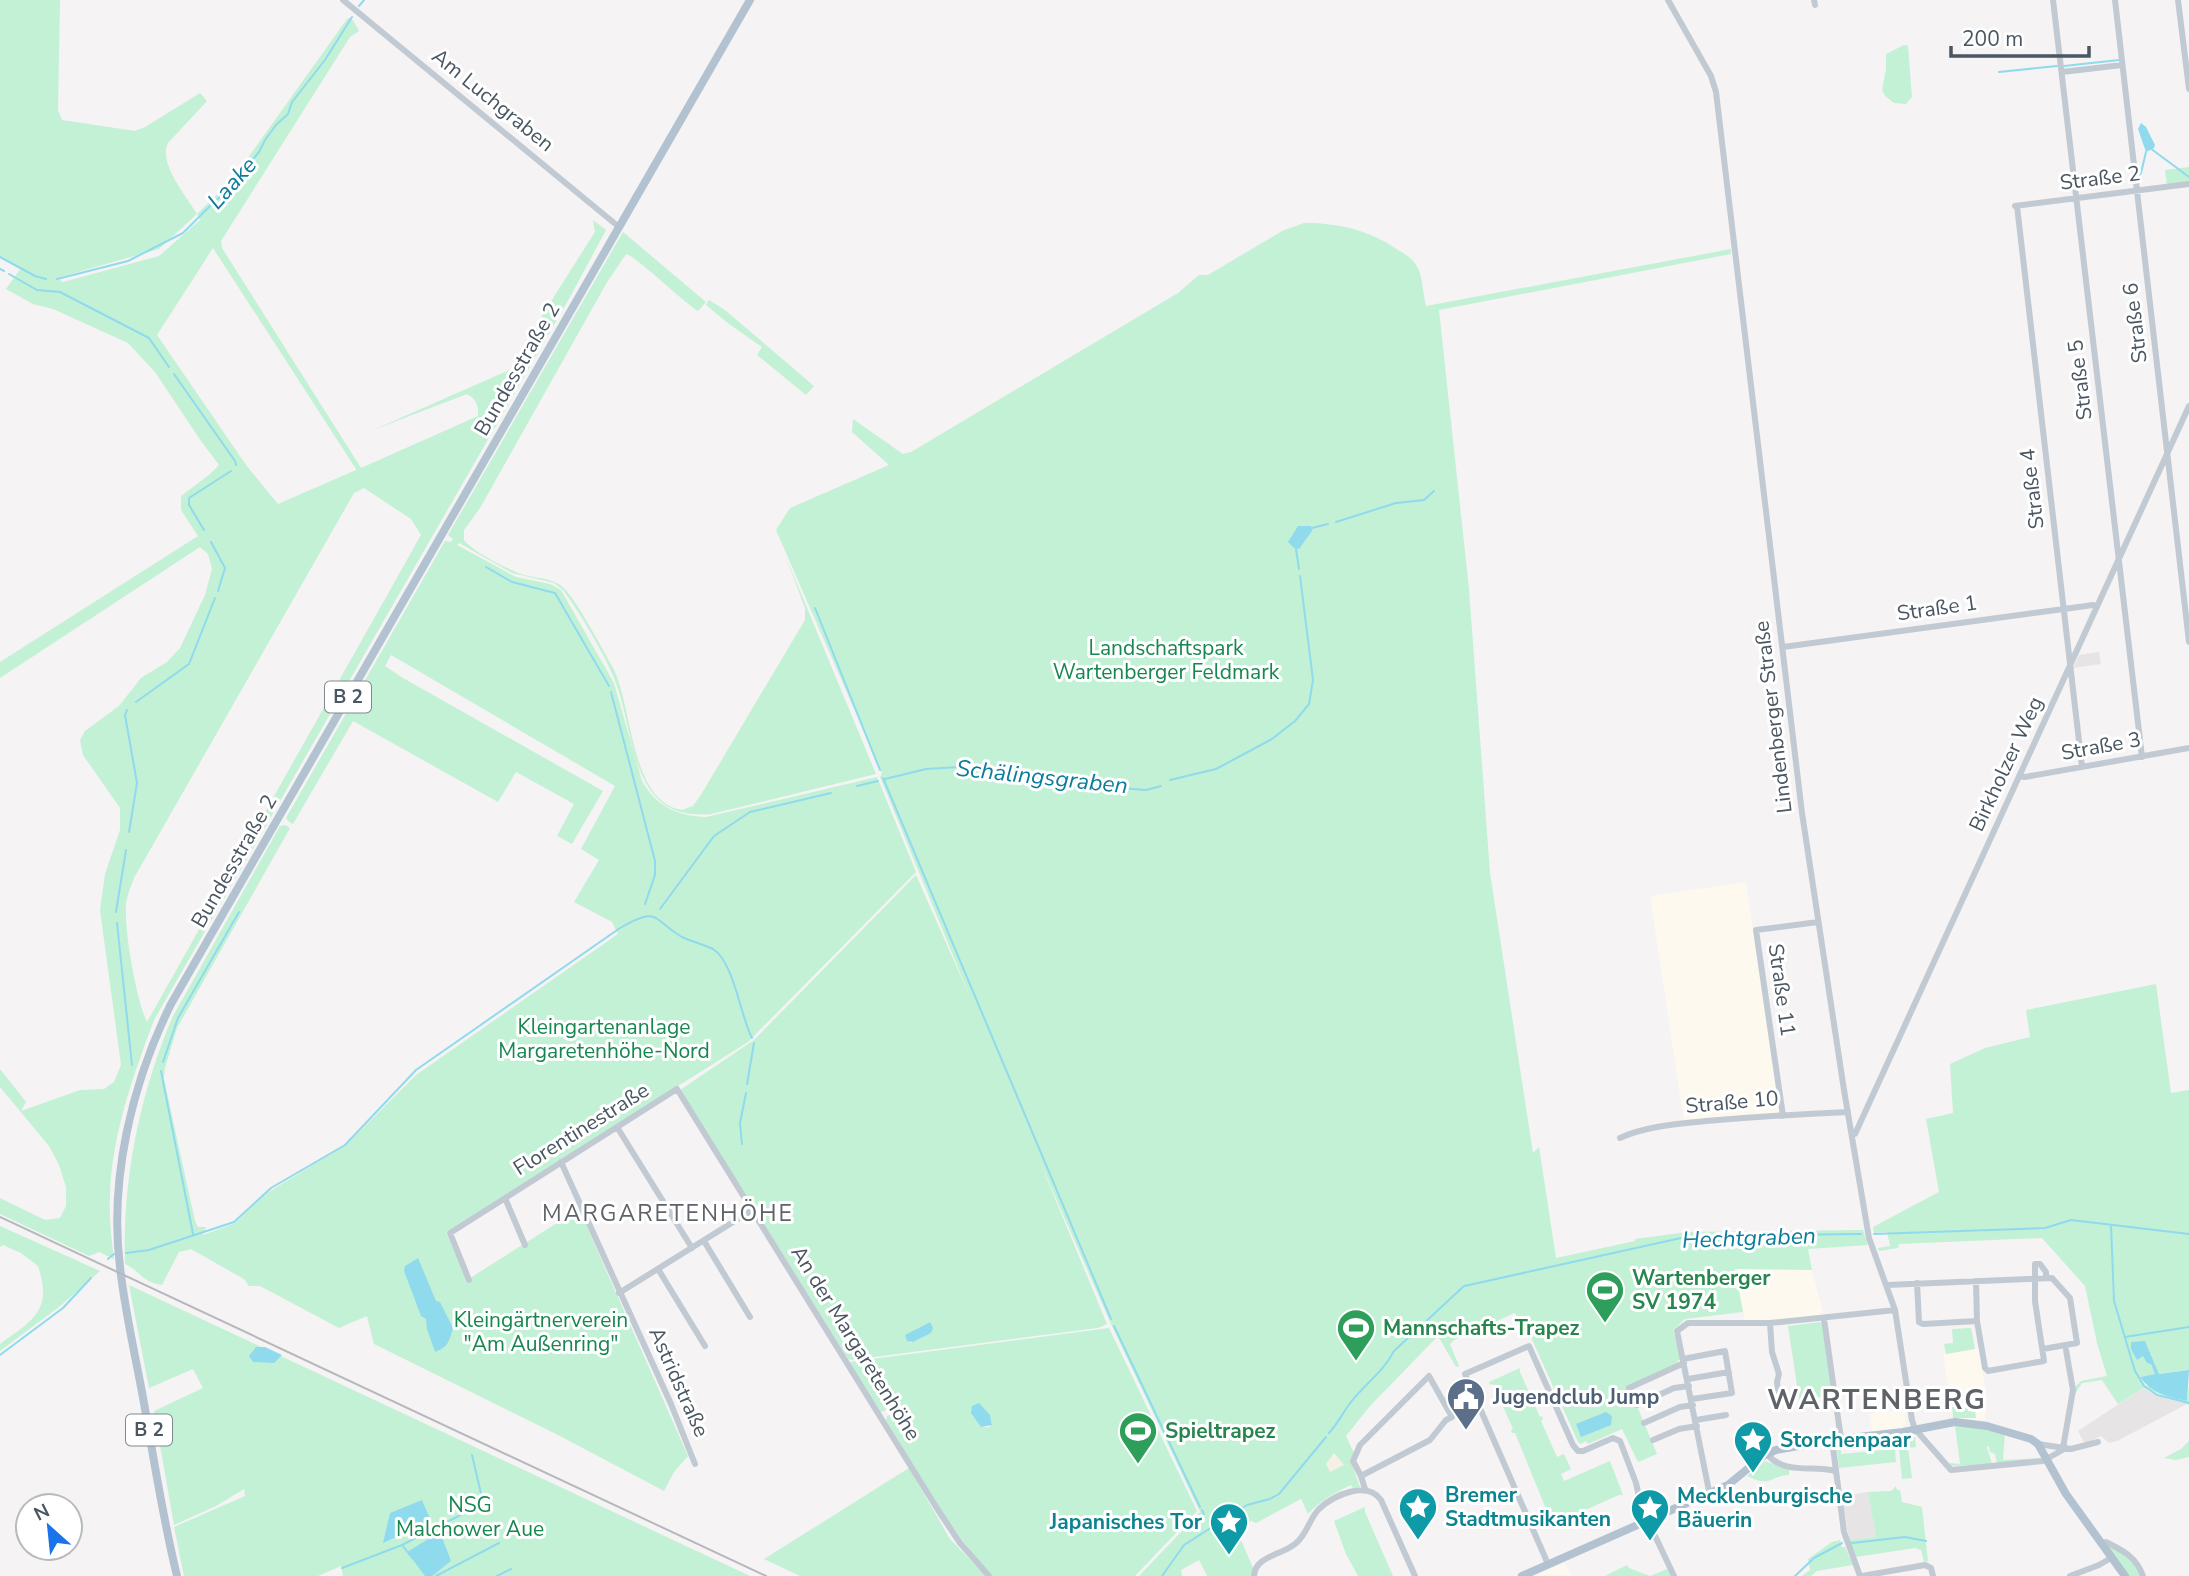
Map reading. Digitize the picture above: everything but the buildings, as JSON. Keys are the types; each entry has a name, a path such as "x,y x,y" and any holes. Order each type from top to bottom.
{"main road":[{"name":"B 2","path":"619,227 750,0"},
{"name":"Bundesstraße 2","path":"177,1576 119,1258 118,1203 121,1168 128,1127 141,1082 171,1004 619,227"},
{"path":"1522,1576 1737,1480 1768,1454 1837,1439 1966,1422 2031,1439 2038,1444 2066,1494 2125,1576"}],"street":[{"name":"Am Luchgraben","path":"343,0 619,227"},
{"name":"Straße 5","path":"2053,0 2142,757"},
{"name":"Straße 6","path":"2115,0 2189,642"},
{"path":"2178,0 2189,89"},
{"name":"Lindenberger Straße","path":"1672,1 1711,76 1716,93 1818,922 1869,1238 1895,1310 1915,1429"},
{"path":"2062,72 2122,65"},
{"name":"Straße 2","path":"2016,206 2189,184"},
{"name":"Straße 4","path":"2016,206 2082,767"},
{"name":"Birkholzer Weg","path":"1852,1134 1855,1134 1862,1119 2189,406"},
{"name":"Straße 1","path":"1783,647 2093,605 2097,607"},
{"name":"Straße 3","path":"2019,776 2189,748"},
{"name":"Straße 11","path":"1783,1116 1756,930 1818,922"},
{"name":"Florentinestraße","path":"469,1280 450,1233 677,1089"},
{"name":"An der Margaretenhöhe","path":"677,1089 754,1209 938,1510 960,1543 989,1576"},
{"name":"Straße 10","path":"1620,1138 1678,1124 1783,1116 1848,1116 1862,1119"},
{"path":"617,1127 692,1248"},
{"name":"Astridstraße","path":"561,1162 677,1418 695,1464"},
{"name":"Florentinestraße","path":"505,1198 525,1245"},
{"path":"620,1293 754,1209"},
{"path":"704,1241 750,1317"},
{"path":"1976,1281 1977,1321 1986,1371 2041,1362 2044,1359 2035,1301 2036,1263 2046,1272 2046,1278"},
{"path":"658,1269 705,1346"},
{"path":"1887,1285 2052,1278 2070,1298 2077,1341 2075,1344 2043,1349"},
{"path":"1917,1283 1919,1322 1977,1321"},
{"path":"1709,1491 1684,1361 1676,1333 1684,1325 1770,1323 1895,1310"},
{"path":"1824,1319 1837,1439 1835,1471 1844,1532 1861,1576 1925,1565 1931,1568 1933,1576"},
{"path":"1770,1323 1774,1362 1779,1374 1779,1397"},
{"path":"1548,1564 1465,1374 1529,1346 1578,1451 1613,1438 1620,1441 1647,1520 1674,1576"},
{"path":"2065,1448 2073,1390 2066,1350"},
{"path":"1629,1388 1684,1361 1725,1351 1732,1393 1692,1402 1644,1423"},
{"path":"1637,1405 1688,1382 1729,1372"},
{"path":"1361,1476 1430,1440 1451,1417 1429,1376 1360,1445 1353,1461 1366,1489"},
{"path":"1653,1440 1696,1423 1726,1415"},
{"path":"1915,1429 1951,1470 2045,1460 2065,1448"},
{"path":"2038,1444 2078,1448 2098,1441"},
{"path":"1768,1454 1774,1460 1796,1468 1835,1471"},
{"path":"1823,1468 1834,1460"},
{"path":"1254,1576 1254,1570 1260,1562 1298,1541 1322,1507 1347,1494 1366,1489 1372,1490 1381,1500 1415,1576"},
{"path":"2102,1544 2106,1542 2134,1559 2143,1576"},
{"path":"2070,1576 2099,1566 2112,1558"}],"shaded area":[{"path":"2099,652 2101,664 2073,668 2079,655"},
{"path":"1746,882 1781,1114 1684,1122 1650,896"},
{"path":"1735,1269 1812,1270 1824,1316 1745,1322"},
{"path":"1979,1348 1987,1399 1985,1420 1953,1418 1943,1354"},
{"path":"2143,1388 2157,1396 2187,1404 2117,1441 2109,1443 2101,1436 2085,1444 2078,1431"},
{"path":"1884,1404 1886,1412 1905,1409 1906,1424 1901,1429 1872,1432 1869,1414 1875,1413 1874,1406"},
{"path":"1868,1492 1876,1537 1849,1540 1842,1496"},
{"path":"1564,1563 1573,1576 1535,1576"}],"green space":[{"path":"0,0 60,0 58,110 62,120 135,131 200,93 207,101 168,143 166,151 170,170 197,214 232,180 351,17 359,31 350,37 221,241 222,248 361,468 478,416 476,403 467,394 373,430 516,367 543,314 595,232 593,220 606,230 154,1020 131,1084 115,1149 110,1202 114,1259 99,1252 89,1256 0,1214 0,1198 45,1220 60,1218 66,1206 66,1187 49,1146 0,1087 0,1069 26,1102 21,1111 80,1090 104,1089 114,1082 121,1065 100,910 105,874 120,830 120,808 83,755 80,740 85,731 119,706 141,678 167,662 180,648 205,595 212,569 208,554 200,547 0,678 0,662 198,536 181,510 181,496 219,465 155,372 128,343 53,309 33,304 6,289 21,268 0,256","holes":["197,214 200,220 159,256 63,282 57,278 159,249","213,248 356,469 278,504 246,465 157,335","364,488 411,519 421,535 147,1022 135,981 127,930 126,904 134,878 354,493"]},
{"path":"1904,45 1908,46 1912,97 1906,104 1894,103 1882,90 1886,54"},
{"path":"2189,167 2189,182 2167,185 2165,170"},
{"name":"Landschaftspark Wartenberger Feldmark","path":"1304,223 1329,224 1376,237 1407,255 1416,265 1426,306 1731,249 1731,254 1439,310 1469,589 1490,873 1533,1153 1539,1147 1556,1258 1635,1239 1687,1232 1863,1230 1868,1245 1808,1249 1812,1270 1735,1269 1743,1312 1685,1319 1673,1330 1681,1359 1677,1361 1679,1364 1629,1387 1657,1454 1638,1462 1622,1429 1588,1444 1586,1441 1581,1444 1578,1442 1530,1335 1527,1336 1515,1313 1454,1340 1450,1344 1459,1366 1456,1367 1438,1336 1370,1406 1346,1436 1354,1453 1350,1459 1360,1487 1353,1488 1351,1485 1339,1491 1308,1514 1301,1499 1256,1523 1251,1521 1236,1528 1253,1568 1251,1576 1207,1576 1199,1560 1181,1570 1182,1576 1139,1576 1200,1512 1110,1322 1037,1155 1107,1324 1098,1328 851,1360 680,1090 754,1040 916,875 970,997 880,777 882,773 776,530 790,508 889,465 852,432 853,419 903,454 911,452 1178,293 1199,275 1208,275 1282,231","holes":["930,1322 931,1333 910,1343 916,1329"]},
{"path":"623,232 706,302 698,311 626,254 606,284 480,508 464,530 464,540 475,550 501,565 524,575 551,581 566,590 580,610 619,682 642,771 652,789 665,803 682,810 693,806 702,793 805,620 805,608 785,555 876,774 711,814 684,813 665,804 651,790 641,772 634,752 642,781 661,804 686,815 706,817 877,777 916,872 748,1042 446,1232 467,1280 579,1209 688,1456 674,1472 664,1491 374,1344 367,1316 339,1328 260,1286 249,1286 244,1279 191,1249 179,1252 162,1285 150,1282 125,1264 130,1169 143,1106 161,1045 173,1016 280,826 290,828 177,1028 165,1068 164,1079 195,1221 198,1227 206,1227 203,1235 235,1223 267,1193 347,1144 416,1075 618,934 612,922 574,902 599,860 581,849 615,786 391,655 385,666 403,678 603,791 572,844 557,836 574,804 516,772 498,802 353,721 293,824 286,818 445,541 451,542 453,539 448,535","holes":["459,543 512,573 554,583 563,590 612,673 623,704 633,748 614,683 561,590 550,584 516,577 457,545"]},
{"path":"709,300 725,310 814,386 806,395 757,355 762,347 706,305"},
{"path":"2156,984 2171,1093 2189,1090 2189,1370 2159,1374 2145,1341 2143,1355 2155,1374 2140,1377 2145,1385 2187,1401 2189,1385 2189,1405 2143,1388 2118,1404 2102,1380 2082,1383 2075,1394 2075,1387 2081,1381 2107,1376 2085,1286 2042,1238 1899,1244 1898,1248 1879,1251 1878,1248 1890,1246 1887,1232 1874,1233 1873,1227 1939,1192 1926,1119 1953,1113 1950,1064 1985,1048 2030,1037 2026,1010"},
{"path":"0,1226 100,1271 59,1307 0,1351 0,1344 37,1313 43,1294 38,1266 21,1253 3,1245 0,1247"},
{"name":"NSG Malchower Aue","path":"129,1285 750,1576 343,1576 341,1566 318,1576 184,1576 174,1527 245,1496 244,1489 216,1506 174,1525 154,1411 203,1388 193,1369 149,1388"},
{"path":"1820,1322 1832,1396 1799,1399 1788,1326"},
{"path":"1109,1328 1197,1511 1135,1576 992,1576 948,1521 886,1420 887,1416 896,1412 894,1407 881,1412 849,1362","holes":["978,1403 989,1415 992,1423 989,1427 981,1427"]},
{"path":"1971,1328 1975,1349 1946,1354 1944,1344 1953,1343 1952,1329"},
{"path":"1520,1368 1557,1457 1564,1454 1571,1469 1561,1474 1564,1481 1610,1461 1623,1495 1553,1526 1515,1433 1512,1433 1513,1429 1493,1384 1490,1385 1489,1382"},
{"path":"1952,1407 1975,1411 1976,1418 1953,1418"},
{"path":"1959,1424 2005,1433 2003,1460 2043,1458 1997,1464 1995,1454 1990,1452 1989,1446 1987,1447 1992,1464 1950,1466 1950,1463 1960,1464 1955,1426"},
{"path":"1915,1437 1916,1447 1908,1448 1912,1478 1902,1479 1898,1439"},
{"path":"2189,1441 2189,1457 2176,1460 2164,1458 2181,1449"},
{"path":"1895,1449 1896,1462 1839,1468 1837,1450 1841,1450 1841,1454"},
{"path":"1765,1461 1789,1470 1789,1475 1766,1481 1747,1476"},
{"path":"909,1468 950,1539 986,1576 800,1576 764,1559"},
{"path":"1896,1486 1897,1490 1900,1490 1902,1502 1922,1507 1928,1561 1924,1562 1921,1550 1915,1548 1856,1557 1849,1540 1876,1537 1868,1492 1891,1491"},
{"path":"1365,1507 1393,1576 1358,1576 1346,1554 1334,1521"},
{"path":"1840,1540 1853,1565 1802,1576 1810,1570 1808,1559 1832,1542"},
{"path":"2106,1544 2132,1560 2140,1576 2128,1576"},
{"path":"1627,1565 1629,1568 1650,1576 1605,1576"},
{"path":"1667,1569 1671,1576 1650,1576"}],"sand":[{"path":"1334,1453 1344,1465 1330,1472 1326,1464"}],"water":[{"path":"2141,123 2155,145 2146,152 2138,129"},
{"path":"1298,526 1311,526 1312,531 1299,549 1288,542"},
{"path":"418,1258 436,1301 440,1302 453,1328 447,1343 435,1352 426,1319 421,1316 404,1271 405,1266"},
{"path":"930,1322 933,1328 931,1333 913,1342 907,1341 905,1335"},
{"path":"2145,1341 2159,1374 2189,1370 2187,1401 2155,1391 2140,1377 2155,1374 2151,1364 2147,1363 2143,1356 2137,1360 2131,1349 2131,1342"},
{"path":"256,1347 265,1347 282,1355 274,1363 253,1362 249,1356"},
{"path":"979,1403 990,1415 992,1425 981,1427 971,1413 972,1406"},
{"path":"1606,1412 1612,1416 1611,1425 1581,1437 1576,1424"},
{"path":"422,1500 431,1521 383,1543 390,1513"},
{"path":"440,1532 451,1561 432,1576 425,1576 407,1552"}],"waterway":[{"name":"Laake","path":"359,6 364,0"},
{"name":"Laake","path":"57,279 128,261 183,233 215,201 238,183 243,171 276,125 288,114 292,102 325,60 352,17"},
{"path":"2064,66 2119,60"},
{"path":"1999,72 2057,66"},
{"path":"2150,148 2189,177"},
{"path":"2138,176 2146,152"},
{"name":"Laake","path":"0,257 46,279"},
{"path":"0,269 4,271"},
{"path":"9,274 37,290 60,292 149,338 169,367"},
{"path":"174,374 236,465"},
{"path":"204,530 189,505 189,498 231,471"},
{"name":"Schälingsgraben","path":"1336,522 1396,503 1424,500 1434,491"},
{"name":"Schälingsgraben","path":"1312,528 1328,524"},
{"path":"211,542 225,568 218,591"},
{"name":"Schälingsgraben","path":"1296,549 1299,569"},
{"path":"486,567 512,582 555,593 609,686"},
{"name":"Schälingsgraben","path":"1170,780 1216,769 1272,739 1295,721 1309,704 1313,680 1300,576"},
{"path":"136,702 189,664 215,598"},
{"path":"815,608 880,770"},
{"path":"611,692 655,861 655,875 645,904"},
{"path":"127,710 125,715 137,783 129,832"},
{"name":"Schälingsgraben","path":"885,779 926,769 960,767 1121,788 1146,790 1161,786"},
{"path":"883,778 1111,1319"},
{"name":"Schälingsgraben","path":"857,786 878,781"},
{"name":"Schälingsgraben","path":"660,909 714,836 750,812 831,793"},
{"path":"116,912 126,850"},
{"path":"163,1062 178,1018 239,912"},
{"name":"Schälingsgraben","path":"126,1253 149,1250 234,1222 271,1188 345,1145 416,1070 620,928 642,917 655,917 672,931 713,949 720,956 731,977 752,1038"},
{"path":"117,923 132,1065"},
{"path":"747,1084 754,1043"},
{"path":"161,1071 193,1234"},
{"path":"742,1144 740,1123 746,1093"},
{"name":"Hechtgraben","path":"1874,1234 2045,1228 2071,1220 2189,1234"},
{"name":"Hechtgraben","path":"2111,1225 2114,1301 2135,1371 2144,1386 2157,1395 2189,1403"},
{"name":"Hechtgraben","path":"1329,1433 1394,1351 1464,1286 1690,1236 1861,1234"},
{"name":"Schälingsgraben","path":"108,1259 114,1254"},
{"name":"Schälingsgraben","path":"0,1355 63,1308 91,1278"},
{"path":"1114,1326 1200,1507"},
{"name":"Hechtgraben","path":"2125,1337 2189,1327"},
{"name":"Hechtgraben","path":"1162,1576 1184,1545 1247,1505 1279,1494 1326,1437"},
{"path":"472,1455 482,1498"},
{"path":"342,1568 402,1545 484,1503"},
{"path":"1202,1510 1204,1514"},
{"path":"1852,1543 1905,1537 1926,1541"},
{"path":"436,1576 499,1543"},
{"path":"1795,1576 1814,1558 1842,1543"},
{"path":"403,1546 412,1558"},
{"path":"497,1576 511,1569"}],"railway":[{"path":"0,1217 766,1576"}],"place":[{"name":"Wartenberger SV 1974","path":"1605,1324"},
{"name":"Mannschafts-Trapez","path":"1356,1362"},
{"name":"Jugendclub Jump","path":"1466,1431"},
{"name":"Spieltrapez","path":"1138,1465"},
{"name":"Storchenpaar","path":"1753,1474"},
{"name":"Bremer Stadtmusikanten","path":"1418,1541"},
{"name":"Mecklenburgische Bäuerin","path":"1650,1542"},
{"name":"Japanisches Tor","path":"1229,1556"}],"district":[{"name":"MARGARETENHÖHE","path":"668,1213"},
{"name":"WARTENBERG","path":"1877,1400"}],"park label":[{"name":"Kleingartenanlage Margaretenhöhe-Nord","path":"604,1039"},
{"name":"Kleingärtnerverein \"Am Außenring\"","path":"541,1332"}]}
